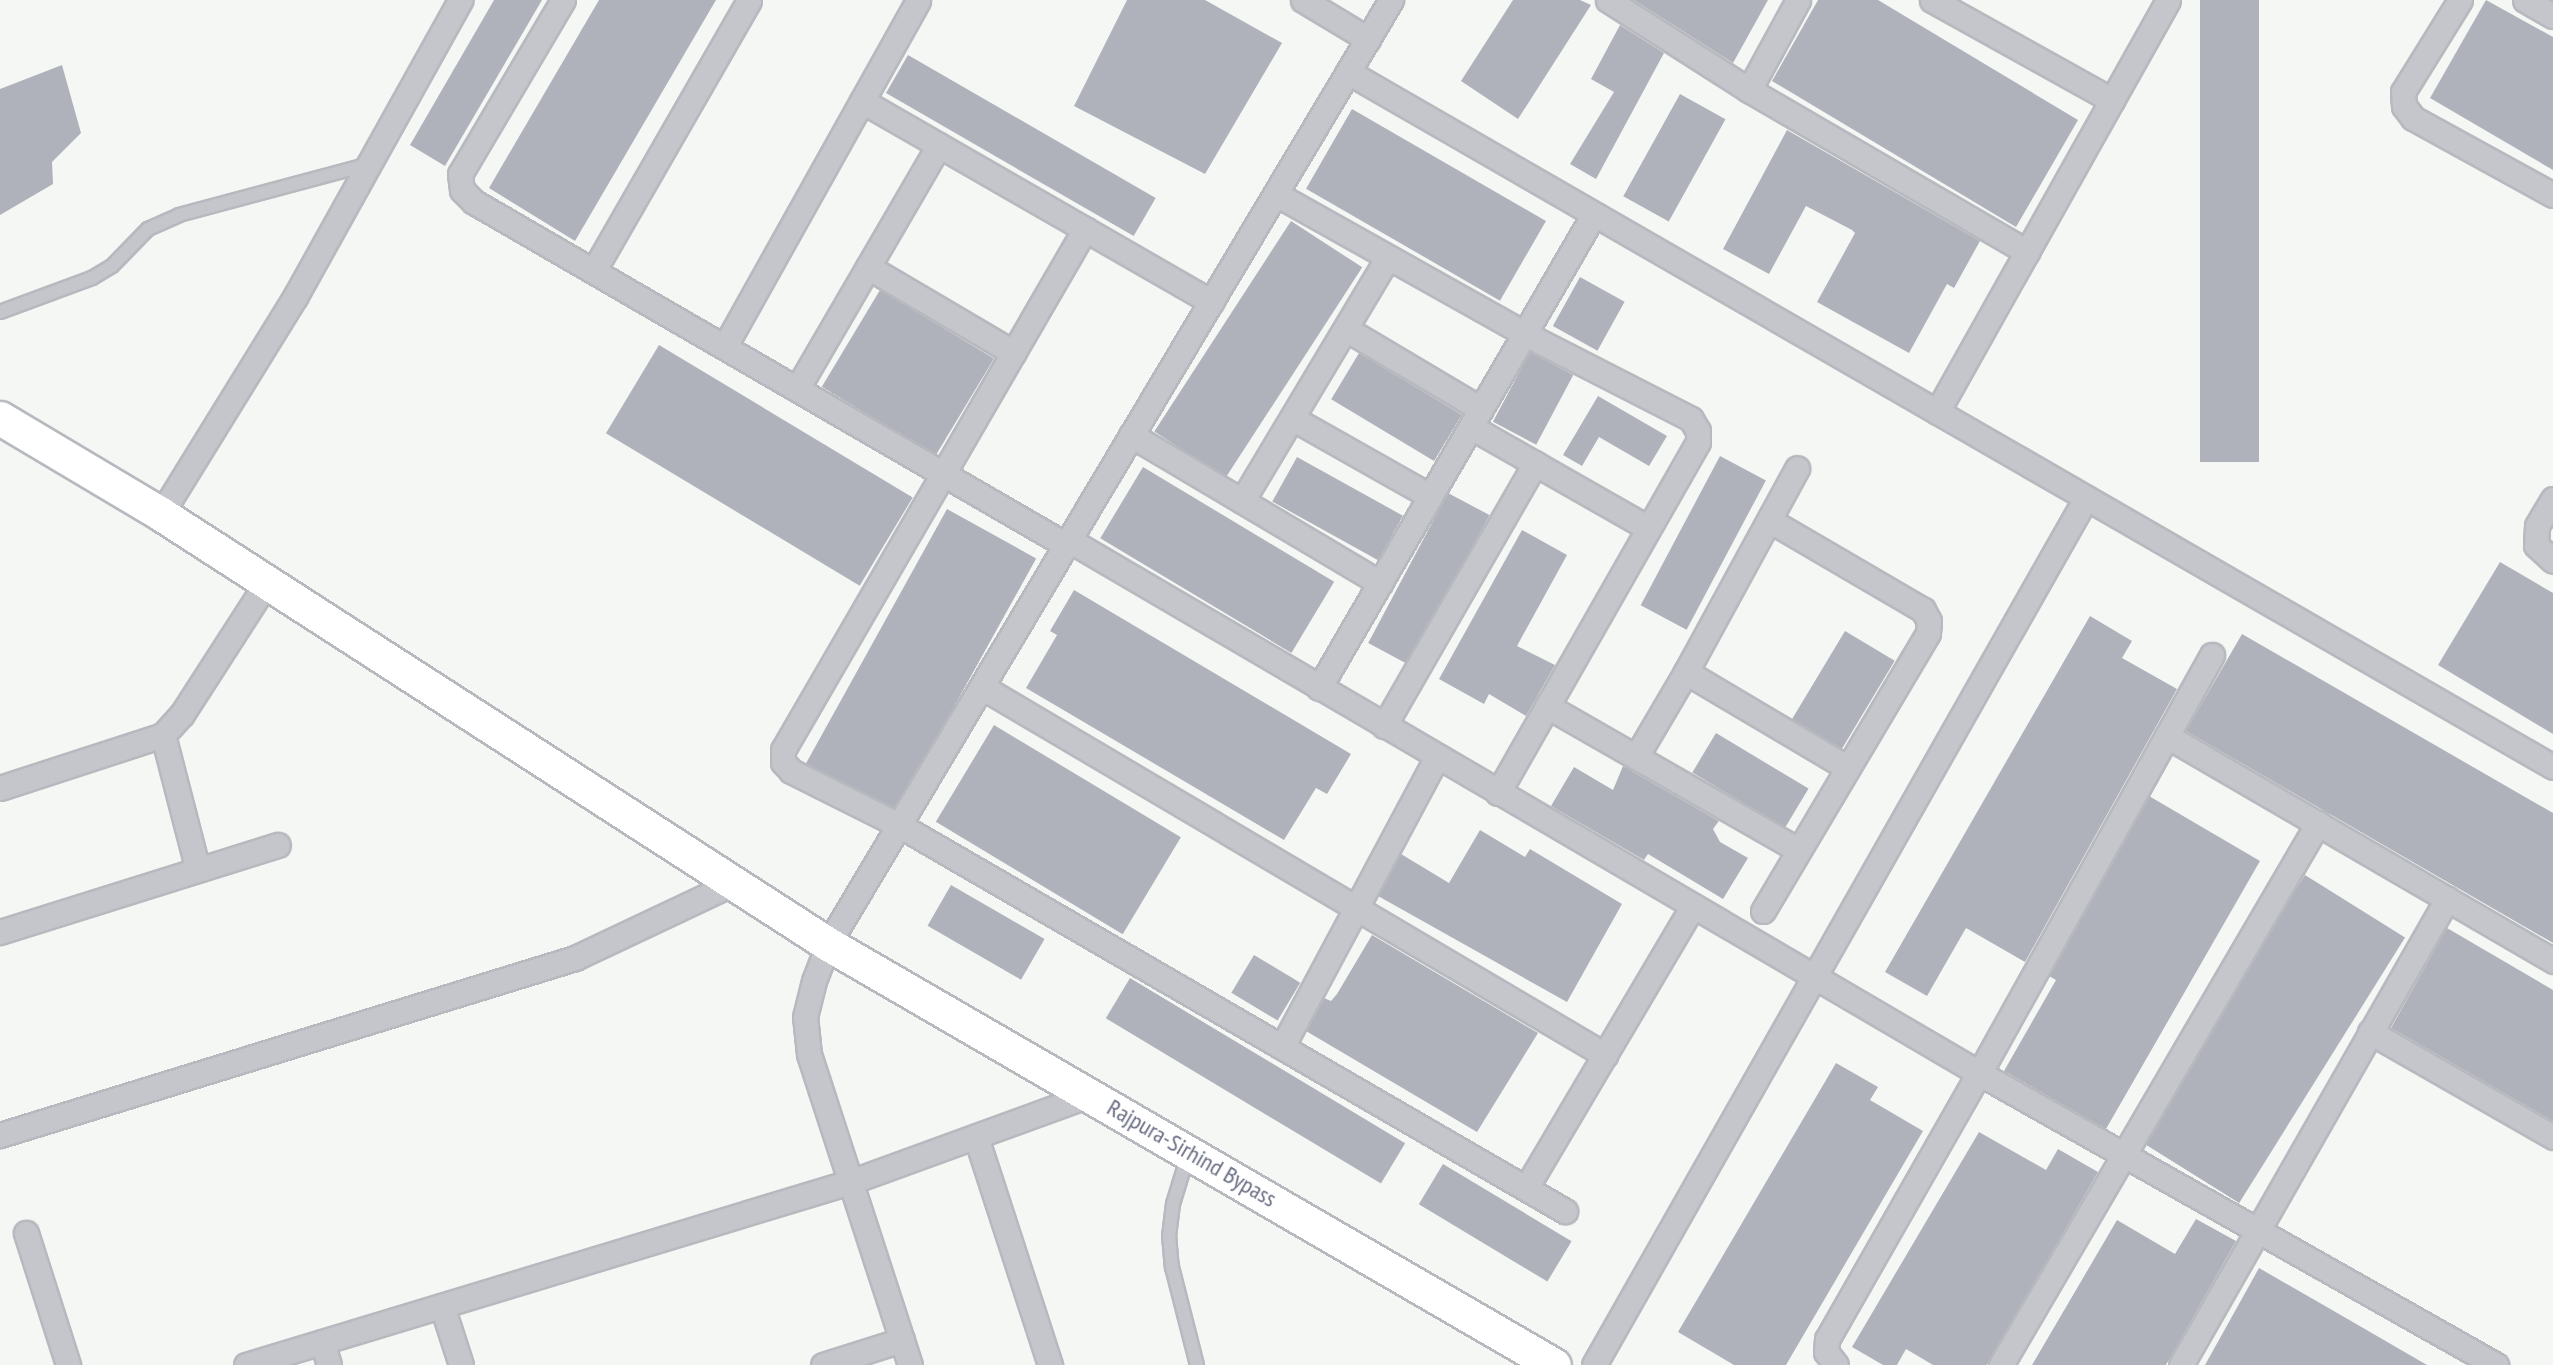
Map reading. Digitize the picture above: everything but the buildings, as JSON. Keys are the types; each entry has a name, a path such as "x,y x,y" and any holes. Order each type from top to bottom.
{"main road":[{"name":"Rajpura-Sirhind Bypass","path":"0,418 161,514 828,944 1092,1094 1555,1365"}],"street":[{"path":"563,0 460,174 462,190 474,202 1319,688 1813,978 2496,1365"},
{"path":"594,270 748,0"},
{"path":"725,346 918,0"},
{"path":"910,1365 812,1064 805,1017 828,944 1391,0"},
{"path":"1608,0 1749,90 2027,251"},
{"path":"1749,90 1798,0"},
{"path":"1932,0 2112,100"},
{"path":"1937,412 2168,0"},
{"path":"2460,0 2403,92 2404,106 2413,118 2553,195"},
{"path":"2525,0 2553,16"},
{"path":"161,514 295,297 459,1"},
{"path":"1314,3 1368,39"},
{"path":"1348,72 2553,767"},
{"path":"862,101 1211,302"},
{"path":"797,389 939,145"},
{"path":"1276,194 1525,334 1690,419 1698,431 1698,442 1497,793"},
{"path":"1319,688 1594,214"},
{"path":"1085,229 783,750 783,762 791,771 899,825 1566,1211"},
{"path":"1242,501 1388,257"},
{"path":"868,267 1014,353"},
{"path":"1346,329 1476,418 1535,463 1648,528"},
{"path":"1292,418 1430,496"},
{"path":"1131,435 1380,583"},
{"path":"1384,726 1535,463"},
{"path":"1636,757 1686,673 1797,468"},
{"path":"1594,1365 2086,498"},
{"path":"2553,499 2537,526 2536,545 2553,561"},
{"path":"1763,911 1797,849 1928,633 1929,621 1923,610 1769,520"},
{"path":"0,788 163,735 182,714 267,582"},
{"path":"1836,1365 1826,1352 1827,1339 2212,655"},
{"path":"1686,673 1846,767"},
{"path":"982,687 1605,1055"},
{"path":"1547,706 1797,849"},
{"path":"163,735 198,870"},
{"path":"2167,736 2553,961"},
{"path":"1282,1047 1437,757"},
{"path":"2001,1365 2121,1153 2318,823"},
{"path":"0,932 278,845"},
{"path":"0,1135 575,958 734,883"},
{"path":"2181,1365 2447,899"},
{"path":"1526,1188 1692,907"},
{"path":"2370,1032 2553,1138"},
{"path":"246,1365 850,1182 1092,1094"},
{"path":"976,1137 1050,1365"},
{"path":"26,1233 68,1365"},
{"path":"442,1306 461,1365"},
{"path":"823,1365 902,1340"},
{"path":"322,1342 329,1365"}],"lane":[{"path":"0,312 92,278 112,266 148,229 178,215 369,164"},
{"path":"1189,1151 1172,1204 1169,1235 1172,1267 1197,1365"}]}
